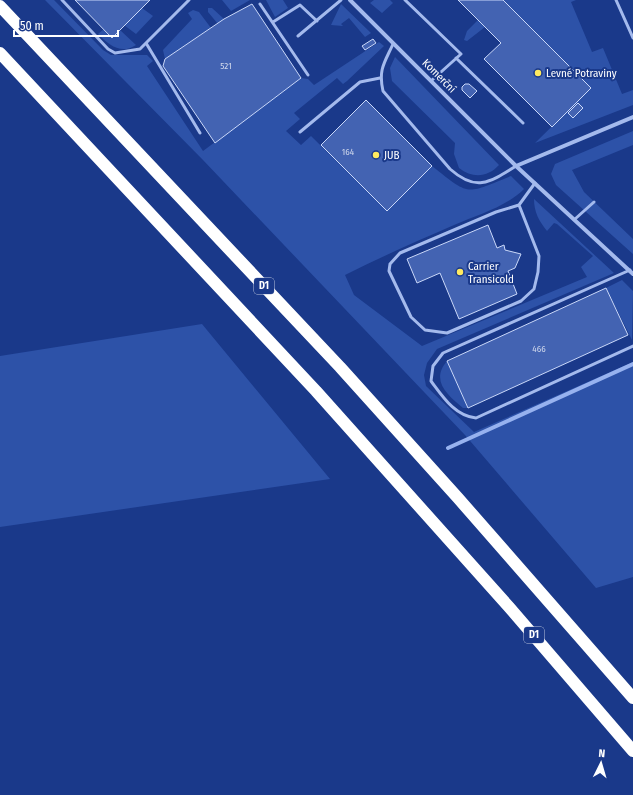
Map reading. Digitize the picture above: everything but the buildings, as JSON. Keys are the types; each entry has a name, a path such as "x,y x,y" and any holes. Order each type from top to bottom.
{"highway":[{"name":"D1","path":"0,6 345,373 458,498 633,698"},
{"name":"D1","path":"0,53 326,402 494,590 633,751"}],"street":[{"name":"Komerční","path":"350,0 516,166 631,272"},
{"path":"516,166 633,117"}],"lane":[{"path":"62,0 108,49 115,52 130,52 140,49 189,0"},
{"path":"298,36 341,0"},
{"path":"406,0 461,54 431,81"},
{"path":"616,0 633,38"},
{"path":"260,4 308,75"},
{"path":"272,22 300,5 317,21"},
{"path":"146,42 200,133"},
{"path":"393,44 383,65 380,78 383,91 461,179 471,183 481,183 516,166"},
{"path":"456,58 523,123"},
{"path":"300,132 360,82 380,78"},
{"path":"519,205 540,256 534,289 521,301 447,333 425,330 411,317 389,271 390,264 400,253 496,212 519,205 535,183"},
{"path":"575,219 594,202"},
{"path":"631,272 443,353 433,366 431,381 445,400 460,413 465,417 476,418 633,346"}],"shaded area":[{"path":"45,0 54,0 103,50 111,55 147,55 153,61 147,66 203,151 301,78 308,79 314,85 379,42 384,46 343,84 337,78 294,113 300,119 286,131 301,145 311,136 387,211 432,166 462,188 476,189 511,176 524,189 500,206 413,243 345,275 354,295 422,346 587,277 581,267 593,256 557,224 554,223 547,231 538,216 534,199 614,273 437,349 427,363 424,375 426,386 474,432 633,362 633,577 596,588 465,435 203,160"},
{"path":"222,0 250,0 231,11"},
{"path":"266,0 283,0 288,8 275,17"},
{"path":"374,0 390,0 393,3 382,13 370,3"},
{"path":"503,0 576,0 571,2 592,52 603,48 622,94 633,90 633,105 535,143 591,88"},
{"path":"341,4 371,33 365,37 349,18 341,24 343,26 331,25"},
{"path":"142,8 153,16 136,34 124,25"},
{"path":"208,8 212,8 224,19 218,24 208,12"},
{"path":"193,10 199,12 211,28 165,59 163,50 192,19 188,13"},
{"path":"478,20 485,27 467,41 464,40 467,31"},
{"path":"104,29 120,30 136,45 131,48 120,49 111,45 98,34"},
{"path":"395,57 499,165 495,169 485,174 475,175 464,172 459,168 454,154 455,143 392,81 390,68"},
{"path":"633,131 633,145 572,170 584,192 633,239 633,254 556,185 551,174 555,164"},
{"path":"622,280 633,291 632,340 606,288"},
{"path":"202,324 330,479 0,527 0,356"},
{"path":"447,361 468,408 463,408 447,393 443,387 440,375 442,368"}],"waterway":[{"path":"448,448 633,364"}],"place":[{"name":"Levné Potraviny","path":"538,73"},
{"name":"JUB","path":"376,155"},
{"name":"Carrier Transicold","path":"460,272"}]}
